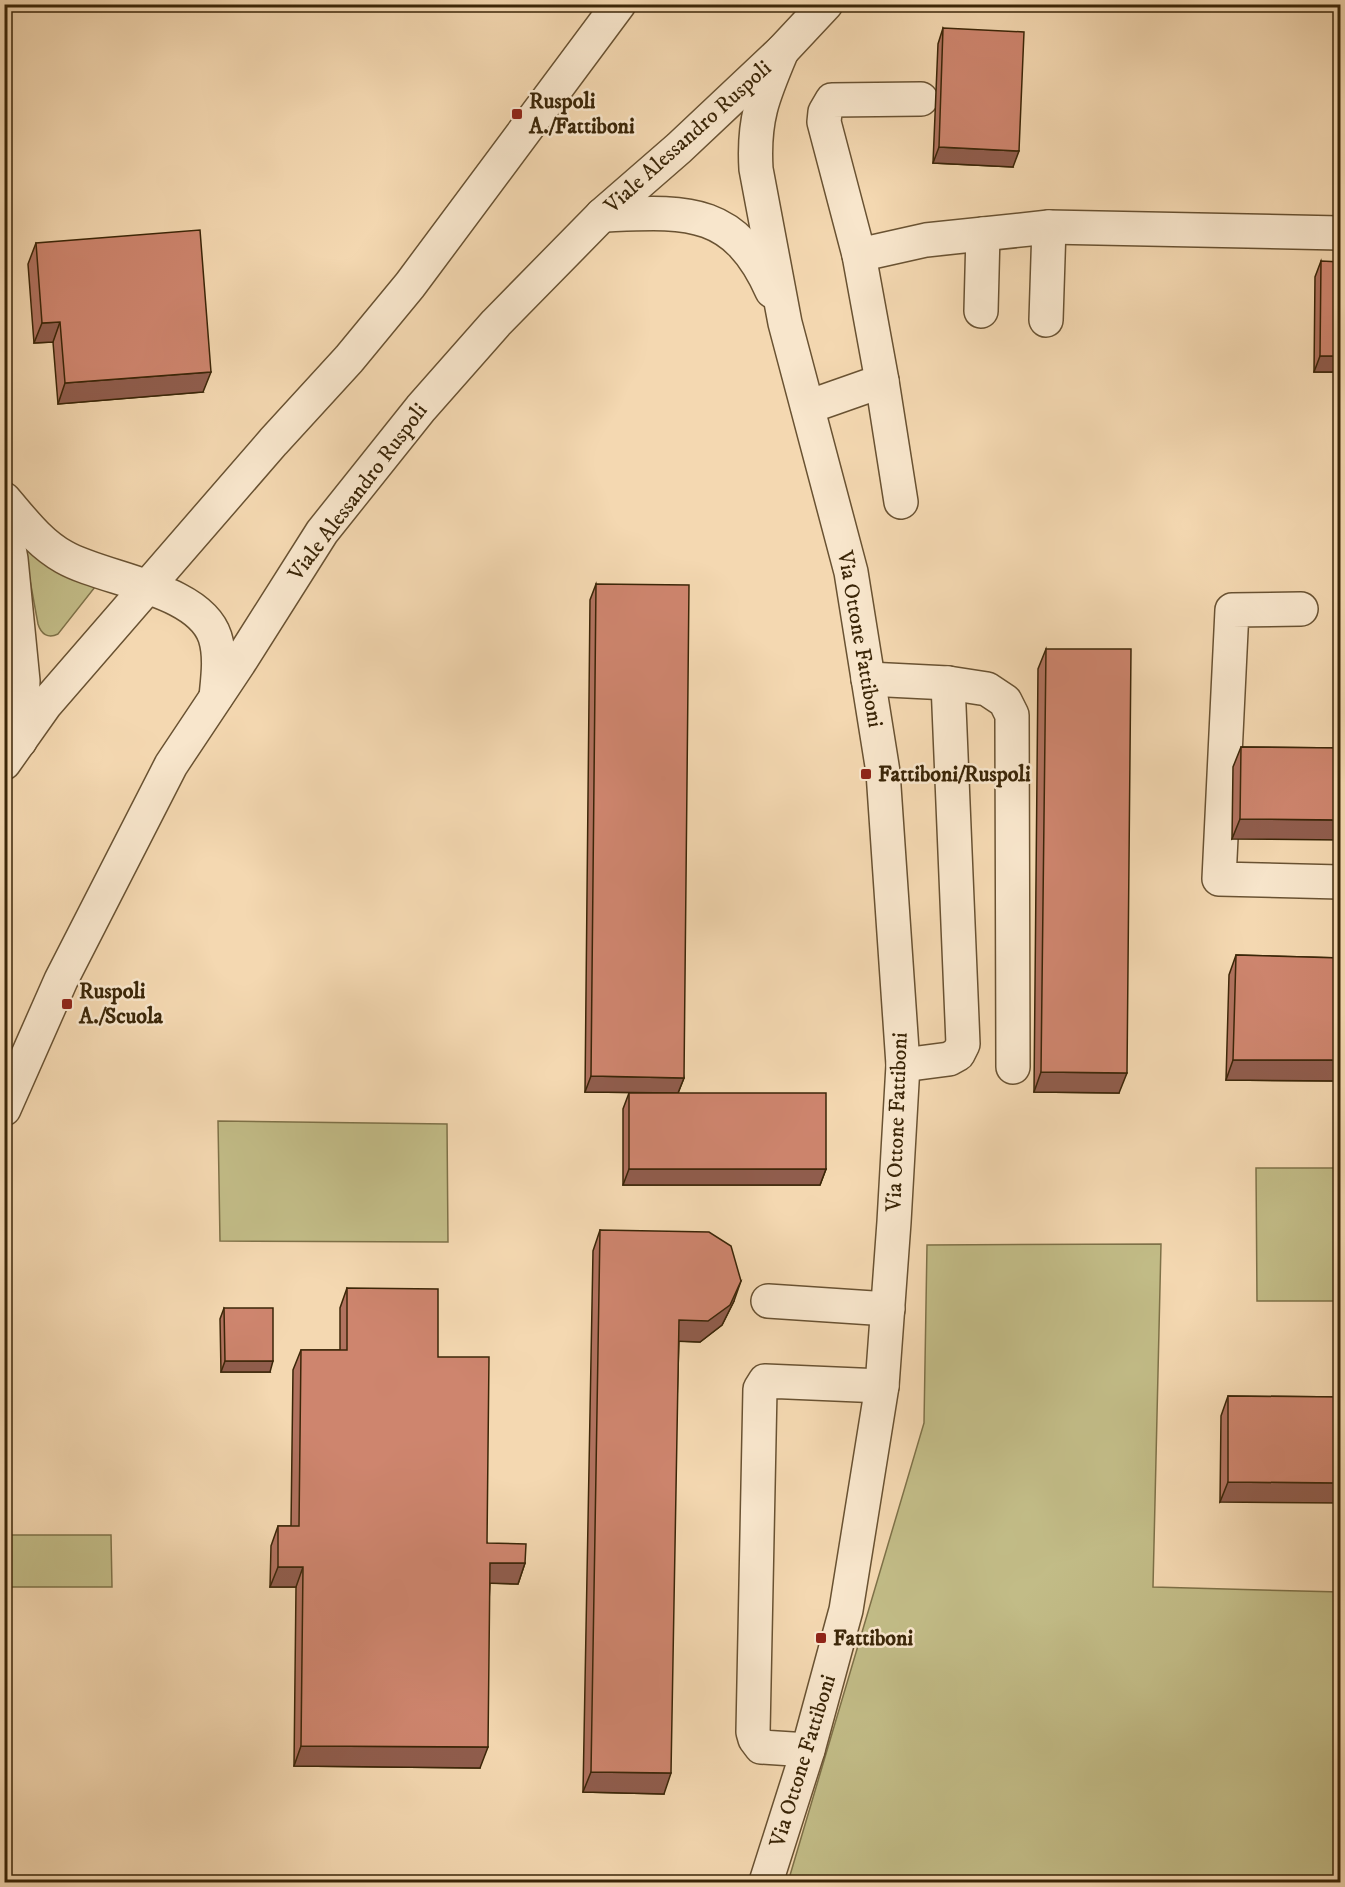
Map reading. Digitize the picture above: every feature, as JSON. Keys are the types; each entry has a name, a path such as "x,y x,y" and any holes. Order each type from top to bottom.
{"street":[{"path":"12,752 45,705 273,442 349,359 403,294 619,4"},
{"name":"Viale Alessandro Ruspoli","path":"4,1109 61,980 166,775 322,532 421,408 496,323 602,215 679,148 782,51 826,4"},
{"name":"Via Ottone Fattiboni","path":"766,1882 808,1750 846,1610 882,1386 903,1065 883,772 851,572 785,323 756,169 755,145 760,106 782,51"},
{"path":"901,502 859,255 824,122 825,112 832,100 921,99"},
{"name":"Via Ottone Fattiboni","path":"602,215 672,213 699,217 718,225 730,233 750,254 767,280 785,323"},
{"path":"859,255 926,240 1049,227 1341,233"},
{"path":"1046,320 1049,227"},
{"path":"981,311 983,234"},
{"path":"808,407 882,381"},
{"path":"4,499 40,540 65,558 167,595 187,605 198,614 212,631 218,651 219,670 216,697"},
{"path":"4,522 14,580 23,681 12,752"},
{"path":"1300,609 1232,610 1219,879 1341,882"},
{"path":"868,679 948,682 987,689 1005,701 1012,715 1013,1067"},
{"path":"903,1065 949,1059 958,1054 963,1044 948,682"},
{"path":"768,1301 888,1309"},
{"path":"808,1750 761,1747 753,1732 760,1389 765,1381 882,1386"}],"shaded area":[{"path":"29,549 95,587 58,634 45,635 38,624 25,553"},
{"path":"218,1121 447,1124 448,1242 220,1241"},
{"path":"1256,1168 1340,1168 1340,1301 1257,1301"},
{"path":"1161,1244 1153,1587 1340,1592 1340,1882 788,1882 924,1423 927,1245"},
{"path":"7,1535 111,1535 112,1587 8,1587"}],"building":[{"path":"943,28 1024,32 1019,151 939,147"},
{"path":"200,230 211,372 65,383 60,322 42,323 36,243"},
{"path":"1321,261 1341,262 1341,356 1320,356"},
{"path":"596,584 689,585 684,1078 591,1076"},
{"path":"1046,649 1131,649 1127,1073 1041,1072"},
{"path":"1241,747 1341,748 1341,820 1240,819"},
{"path":"1236,955 1341,958 1341,1060 1233,1060"},
{"path":"629,1093 826,1093 826,1169 629,1169"},
{"path":"600,1230 709,1232 731,1246 741,1281 730,1305 708,1321 679,1320 671,1773 591,1772"},
{"path":"347,1288 438,1289 438,1357 489,1357 487,1543 526,1544 525,1563 490,1563 488,1747 301,1746 303,1567 278,1567 278,1526 299,1526 301,1350 347,1350"},
{"path":"224,1308 273,1308 273,1361 225,1361"},
{"path":"1228,1396 1341,1397 1341,1483 1228,1482"}],"place":[{"name":"Ruspoli A./Fattiboni","path":"517,114"},
{"name":"Fattiboni/Ruspoli","path":"866,774"},
{"name":"Ruspoli A./Scuola","path":"67,1004"},
{"name":"Fattiboni","path":"821,1638"}]}
